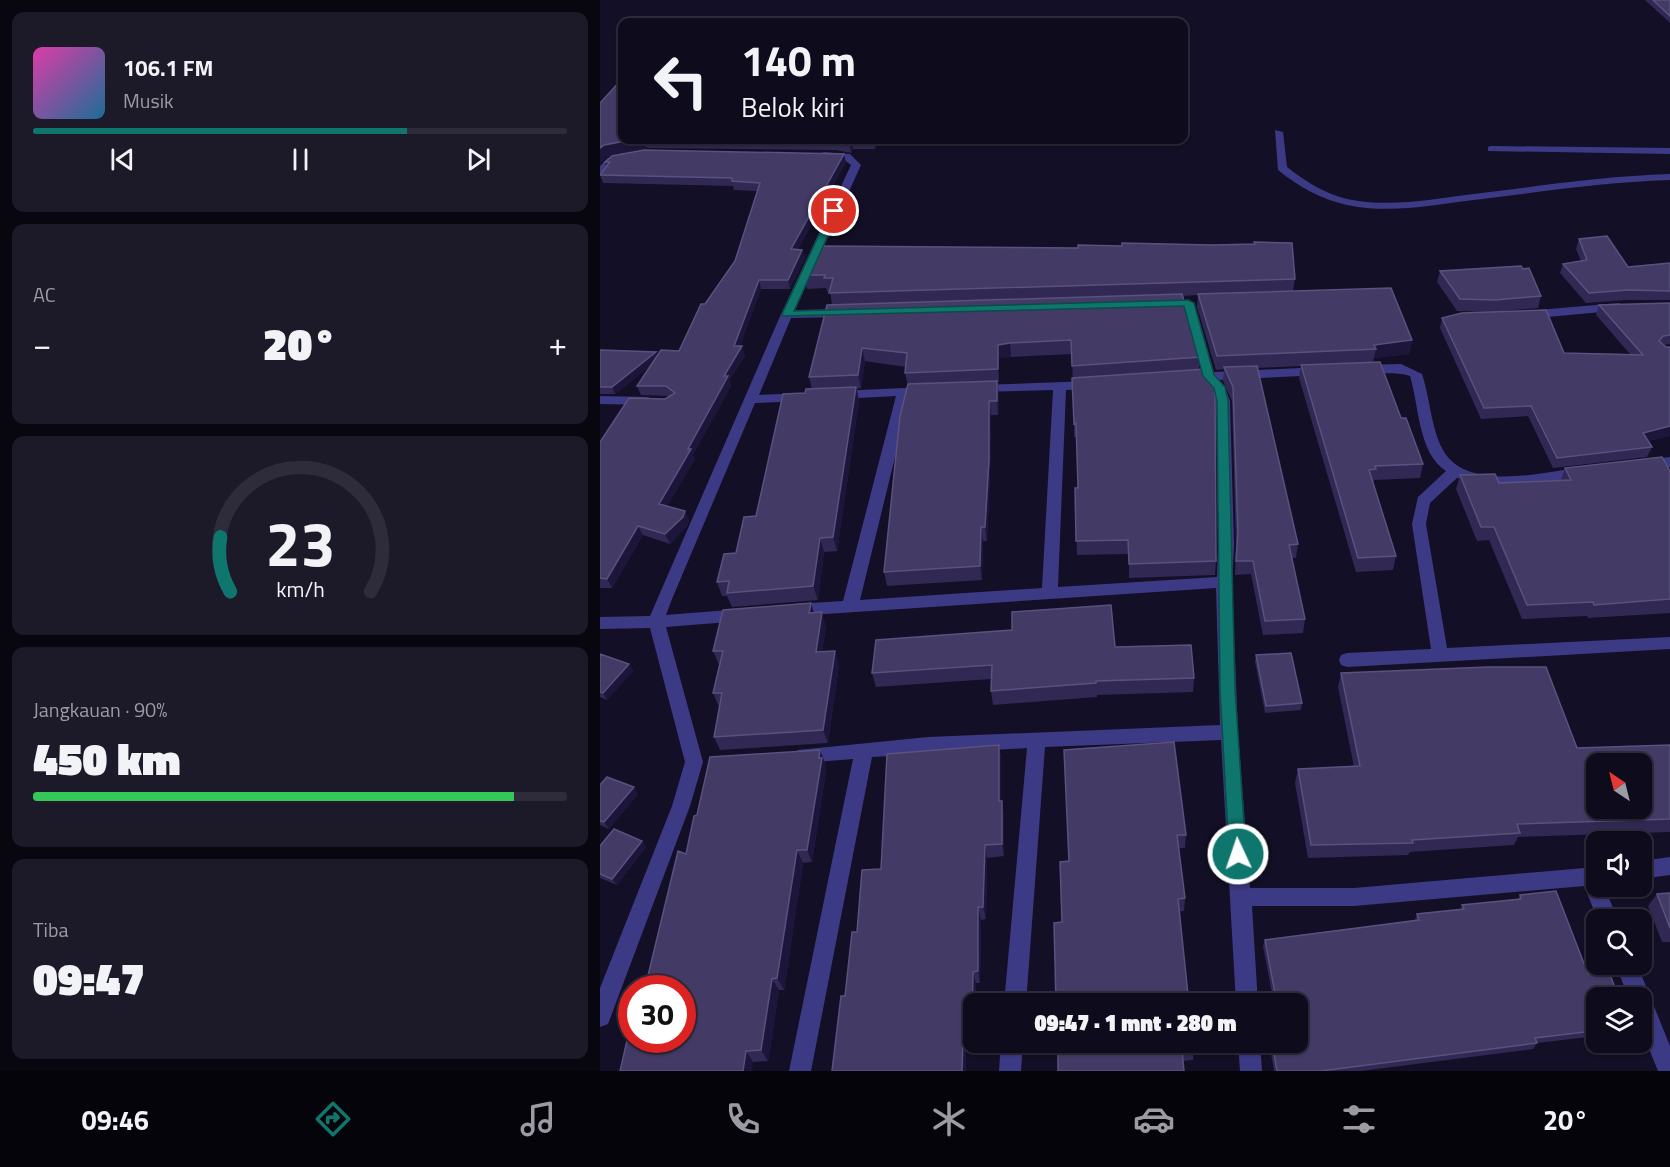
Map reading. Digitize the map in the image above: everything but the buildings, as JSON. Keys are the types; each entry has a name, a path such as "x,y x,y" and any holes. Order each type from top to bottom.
{"street":[{"path":"1278,132 1282,168 1308,187 1341,201 1359,204 1396,205 1606,179 1670,177"},
{"path":"1491,150 1670,151"},
{"path":"600,1016 604,994 681,806 694,762 656,622 787,314 856,165 853,160 845,156 815,152"},
{"path":"600,172 611,160 639,154"},
{"path":"1188,303 1209,376 1219,387 1222,401 1226,546 1224,582 1229,732 1246,993"},
{"path":"1514,316 1636,306"},
{"path":"787,314 858,312"},
{"path":"1175,379 1401,368 1416,374 1424,397 1436,451 1444,463 1454,471 1488,480 1507,481 1597,470"},
{"path":"971,390 1107,384"},
{"path":"1050,593 1060,386"},
{"path":"752,399 938,391"},
{"path":"850,606 904,392"},
{"path":"600,400 657,402"},
{"path":"1631,466 1670,462"},
{"path":"1440,654 1420,517 1423,501 1454,471"},
{"path":"781,611 1224,582"},
{"path":"600,622 656,622 759,613"},
{"path":"1347,660 1670,643"},
{"path":"785,757 928,745 1229,732"},
{"path":"1016,993 1037,741"},
{"path":"800,1071 864,752"},
{"path":"694,762 717,761"},
{"path":"1652,868 1670,866"},
{"path":"1241,897 1354,897 1586,877"},
{"path":"1652,1029 1669,1071"},
{"path":"1010,1071 1011,1053"},
{"path":"1250,1053 1251,1071"}],"route":[{"path":"834,211 787,314 1188,303 1209,376 1219,387 1222,401 1226,546 1224,582 1229,732 1238,854"}]}
